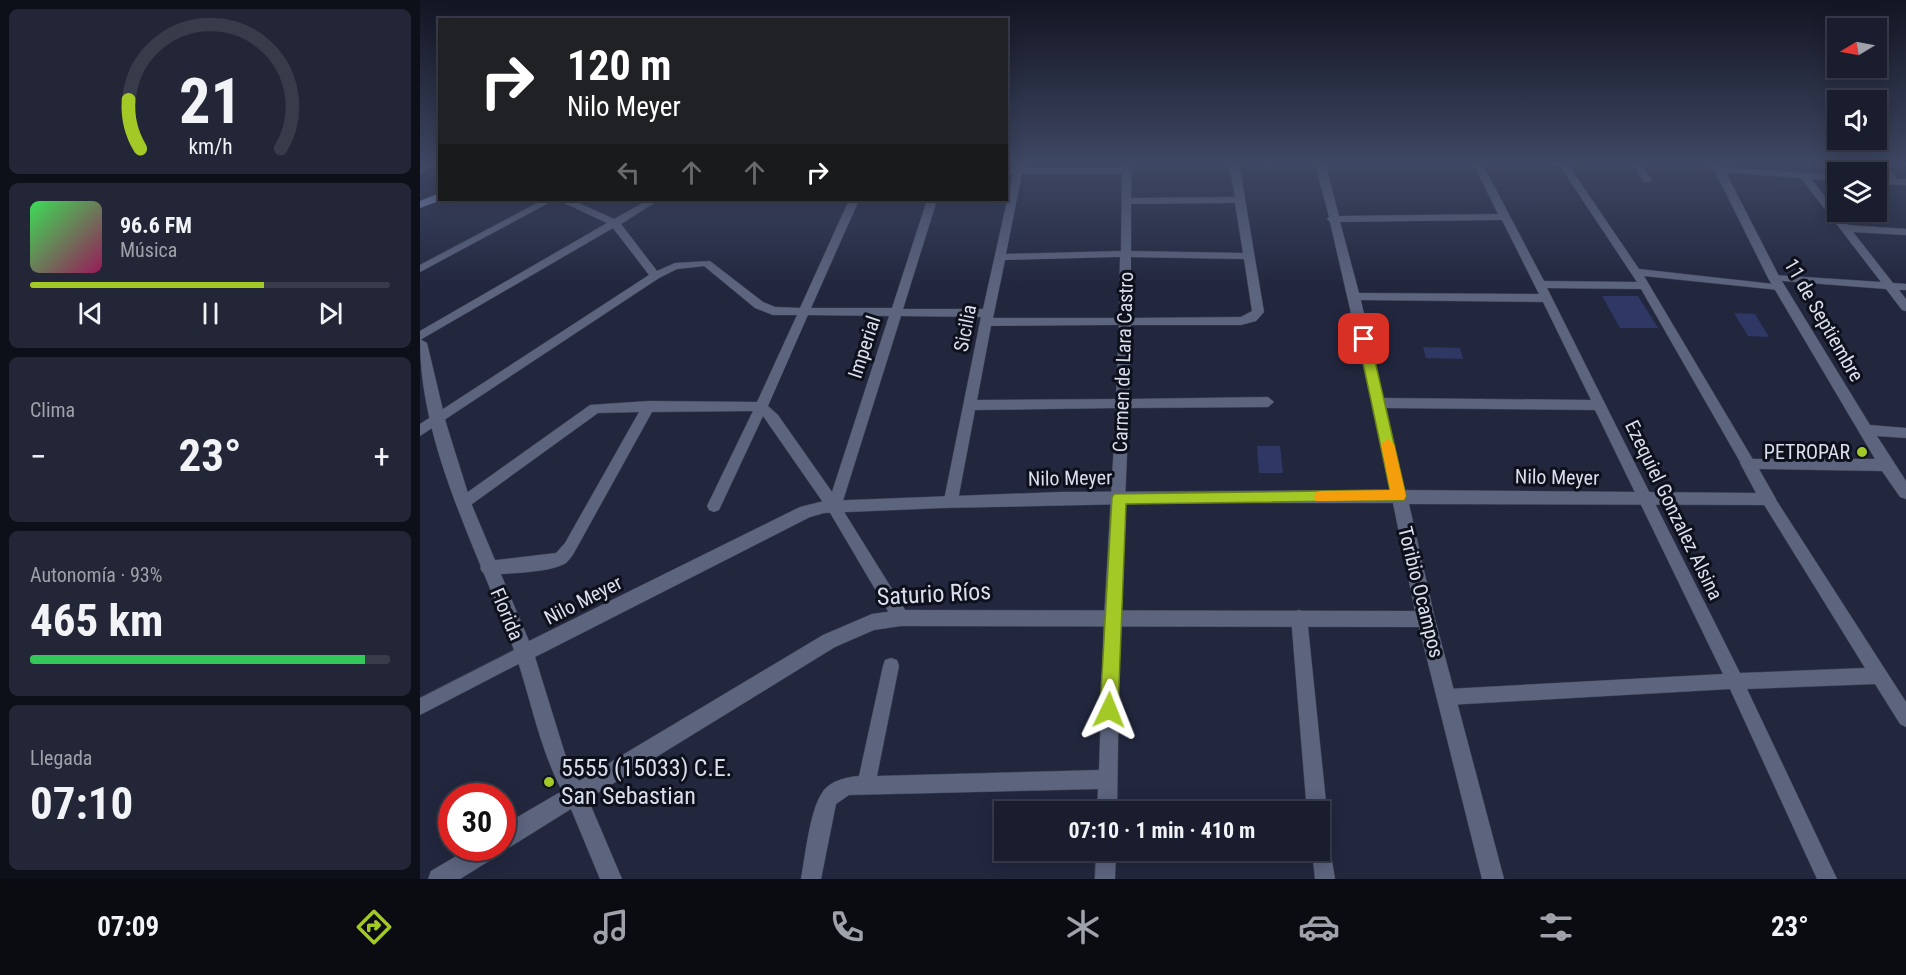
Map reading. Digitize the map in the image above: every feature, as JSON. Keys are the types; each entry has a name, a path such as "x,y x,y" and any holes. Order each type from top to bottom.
{"street":[{"path":"420,269 541,204"},
{"path":"574,204 615,223 655,276"},
{"path":"420,336 647,204"},
{"path":"714,506 852,204"},
{"name":"Imperial","path":"834,507 931,204"},
{"name":"Sicilia","path":"951,500 1009,204"},
{"name":"Carmen de Lara Castro","path":"1107,801 1128,204"},
{"path":"420,431 655,276 675,266 706,263 759,305 773,311 1125,321 1241,321 1252,318 1258,312 1240,204"},
{"name":"Toribio Ocampos","path":"1329,204 1354,296 1426,619 1448,697 1492,879"},
{"name":"Ezequiel Gonzalez Alsina","path":"1498,204 1547,298 1735,681 1827,879"},
{"path":"1589,204 1636,272 1642,286 1768,499 1906,718"},
{"name":"11 de Septiembre","path":"1737,204 1777,282 1886,465 1906,493"},
{"path":"1827,204 1906,307"},
{"path":"1332,219 1505,218"},
{"path":"1846,228 1906,231"},
{"path":"1000,257 1127,254 1248,256"},
{"path":"1636,272 1777,282 1906,287"},
{"path":"1540,284 1642,286"},
{"path":"1354,296 1547,298"},
{"name":"Florida","path":"420,343 438,420 463,502 524,653 556,758 575,794 611,879"},
{"path":"969,405 1268,402"},
{"path":"1379,403 1598,405"},
{"path":"463,502 595,408 745,405 761,407 773,418 834,507 901,618"},
{"path":"488,568 547,562 561,558 570,547 649,406"},
{"path":"1865,429 1906,433"},
{"path":"1748,463 1886,465"},
{"name":"Nilo Meyer","path":"420,707 806,512 834,507 951,500 1119,498 1399,496 1646,500 1768,499"},
{"name":"Saturio Ríos","path":"516,830 829,641 872,622 901,618 1426,619"},
{"path":"1299,618 1316,801"},
{"path":"866,785 891,666"},
{"path":"1448,697 1735,681 1880,676"},
{"path":"809,877 829,798 846,786 1107,779"},
{"path":"439,879 468,861"},
{"path":"1105,879 1106,861"},
{"path":"1323,861 1325,879"}],"shaded area":[{"path":"1602,296 1638,296 1658,328 1620,328"},
{"path":"1734,313 1755,314 1769,337 1748,336"},
{"path":"1423,347 1460,348 1463,359 1426,358"},
{"path":"1257,446 1280,446 1283,473 1259,473"}],"slow traffic":[{"path":"1321,497 1399,496 1388,444"}],"place":[{"name":"PETROPAR","path":"1862,452"},
{"name":"5555 (15033) C.E. San Sebastian","path":"549,782"}],"route":[{"path":"1109,710 1119,498 1399,496 1364,339"}]}
